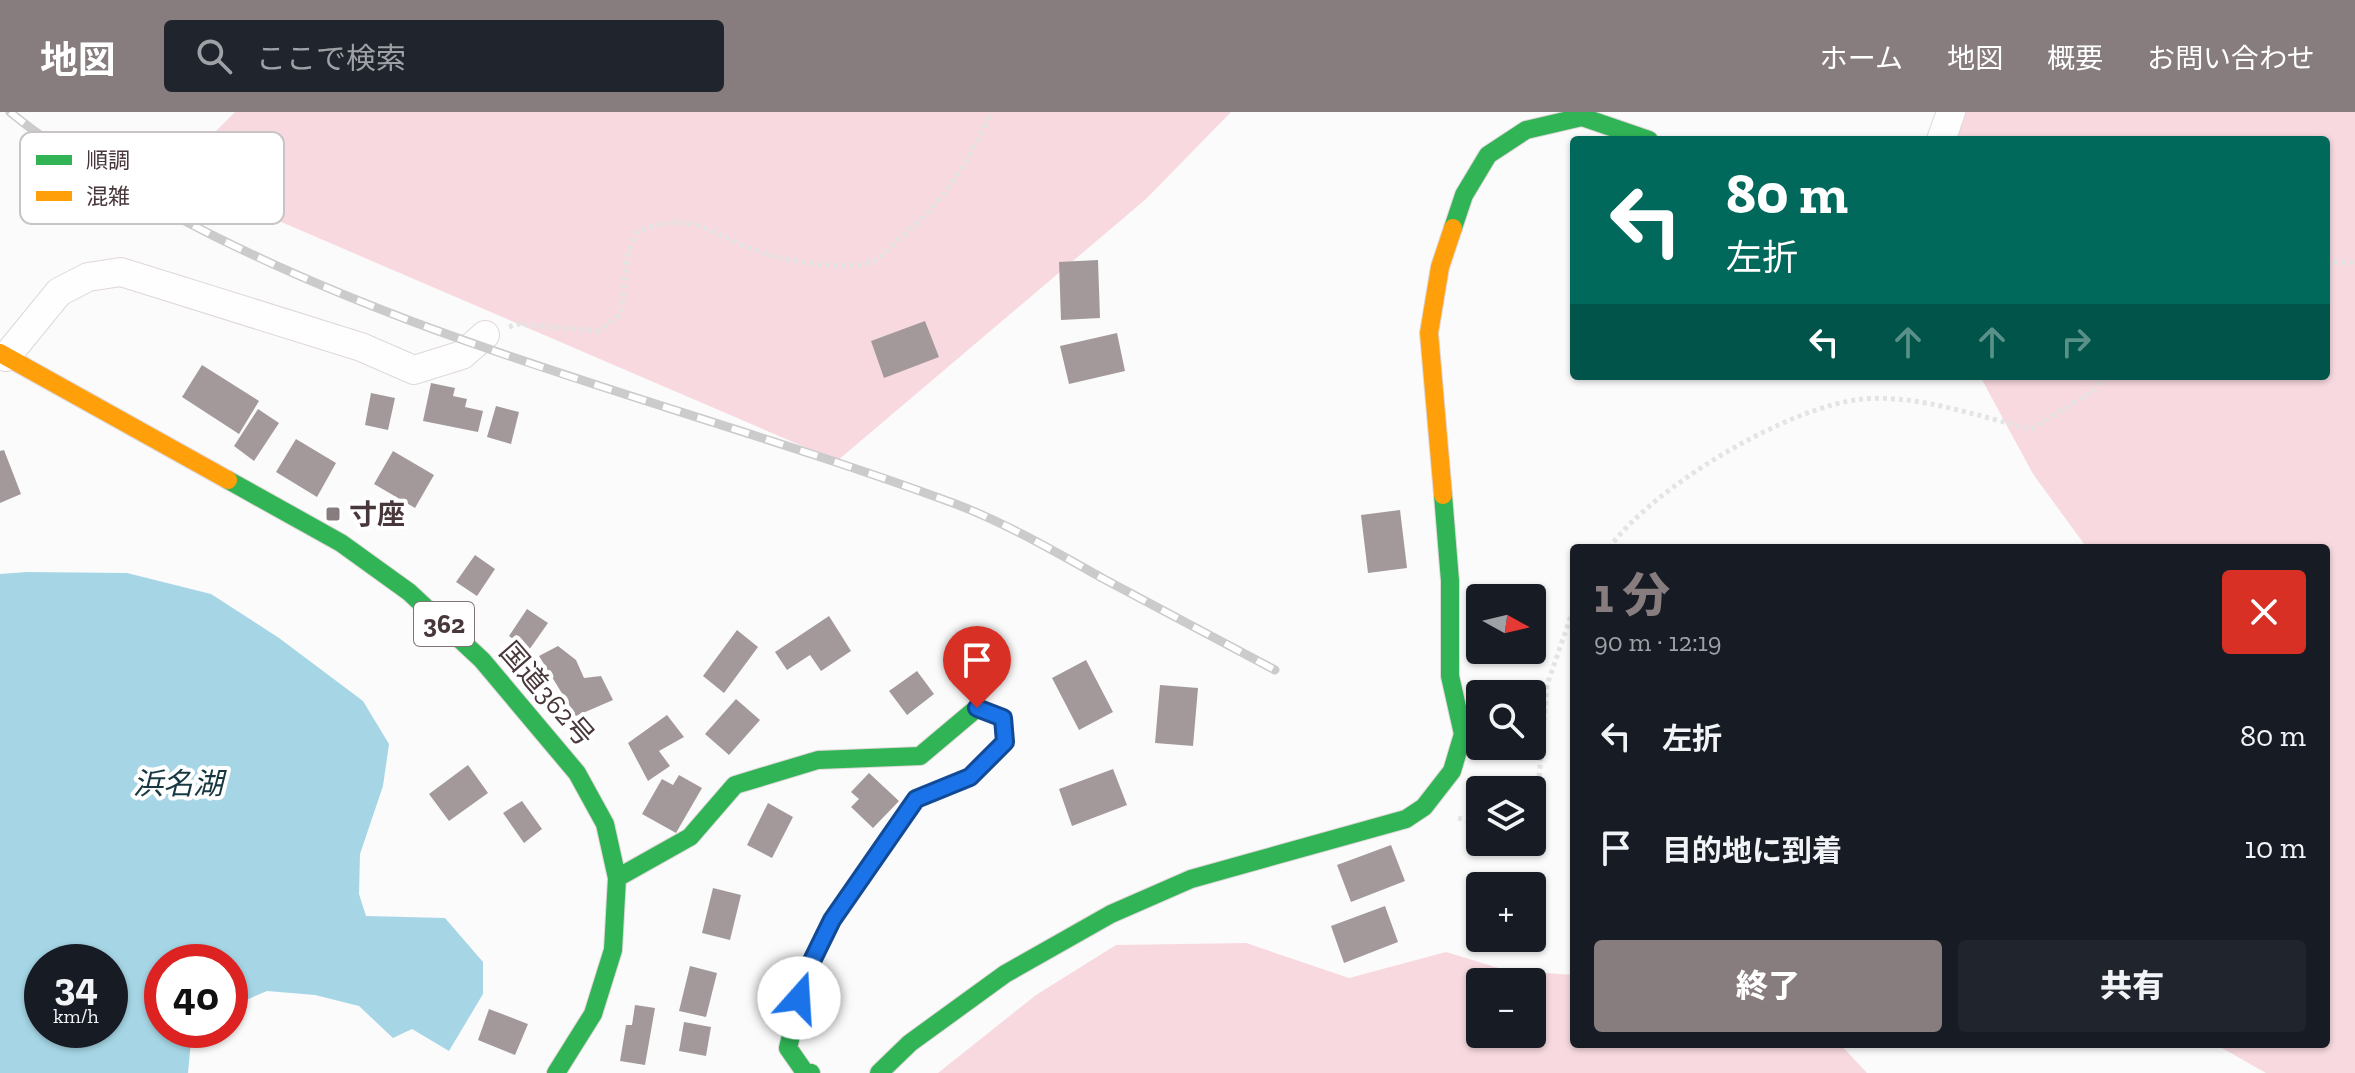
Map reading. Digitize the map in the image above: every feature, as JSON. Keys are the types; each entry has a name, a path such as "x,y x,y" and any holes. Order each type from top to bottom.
{"main road":[{"path":"879,1073 910,1043 1005,974 1111,914 1191,879 1406,819 1424,807 1452,771 1463,734 1450,676 1450,581 1429,333 1440,267 1464,195 1488,155 1526,130 1582,117 1637,136"},
{"name":"国道362号","path":"3,355 341,543 409,592 482,660 577,773 605,824 617,878 613,950 593,1014 556,1073"},
{"path":"617,878 690,837 735,785 818,760 920,756 977,708 1003,718 1005,742 970,777 916,799 832,920 806,973 788,1048 804,1071 811,1073"}],"street":[{"path":"1942,136 1951,112"},
{"path":"3,355 59,292 88,277 121,272 361,347 414,370 462,355 485,335"}],"path":[{"path":"485,335 518,324 598,331 621,314 627,258 637,231 663,222 706,225 757,251 783,258 847,267 876,260 929,213 969,161 991,112"},
{"path":"2330,261 2355,263"},
{"path":"1613,544 1661,493 1713,460 1810,411 1864,399 1913,402 2032,429 2094,390 2103,380"},
{"path":"1541,776 1547,685 1570,619"}],"shaded area":[{"path":"235,112 1231,112 1146,199 837,461 284,223 284,132 215,132"},
{"path":"1957,112 2355,112 2355,1073 2266,1073 2222,1048 2330,1048 2330,544 2084,544 2033,474 1982,380 2330,380 2330,136 1945,136"},
{"path":"1246,943 1349,978 1446,952 1498,968 1466,968 1466,1048 1546,1048 1546,973 1570,975 1570,1048 1844,1048 1867,1073 938,1073 1036,995 1116,945"}],"water":[{"name":"浜名湖","path":"127,573 211,594 279,638 363,701 389,744 383,786 360,854 359,894 366,916 445,918 483,962 483,994 449,1051 412,1029 393,1038 359,1006 315,995 267,991 248,999 248,944 144,944 144,1048 190,1048 188,1073 0,1073 0,574"}],"building":[{"path":"1098,260 1100,318 1061,320 1059,262"},
{"path":"925,321 939,357 884,378 871,341"},
{"path":"1117,333 1125,371 1069,384 1060,346"},
{"path":"202,365 259,401 239,434 182,397"},
{"path":"431,383 455,388 453,396 467,399 465,407 483,411 478,432 423,421"},
{"path":"371,393 395,398 388,430 365,425"},
{"path":"496,406 519,412 511,444 487,437"},
{"path":"258,409 279,423 254,461 234,446"},
{"path":"296,439 336,463 317,497 276,472"},
{"path":"4,450 21,494 0,503 0,451"},
{"path":"393,451 434,475 415,508 374,484"},
{"path":"1400,510 1407,568 1368,573 1361,515"},
{"path":"475,555 495,569 477,596 456,582"},
{"path":"527,609 548,623 529,650 509,636"},
{"path":"829,616 851,651 821,671 810,655 787,670 775,652"},
{"path":"737,630 758,647 724,693 703,676"},
{"path":"558,646 576,660 584,678 601,676 613,700 576,716 539,656"},
{"path":"1086,660 1113,712 1079,730 1052,678"},
{"path":"917,671 934,694 907,715 889,691"},
{"path":"1160,685 1198,688 1193,746 1155,743"},
{"path":"736,699 760,720 729,755 705,734"},
{"path":"667,715 684,737 659,751 670,766 648,781 628,743"},
{"path":"468,765 488,793 449,821 429,794"},
{"path":"1113,769 1127,805 1072,826 1059,789"},
{"path":"869,773 899,801 873,828 851,807 859,799 851,792"},
{"path":"679,775 702,788 676,833 642,814 662,779 673,785"},
{"path":"522,801 542,829 524,843 503,813"},
{"path":"768,803 793,817 772,858 747,845"},
{"path":"1391,845 1405,881 1351,902 1337,865"},
{"path":"713,888 741,895 730,940 702,933"},
{"path":"1385,906 1398,942 1344,963 1331,926"},
{"path":"690,966 717,973 706,1017 679,1011"},
{"path":"635,1005 655,1008 645,1065 620,1061 626,1025 632,1025"},
{"path":"489,1009 528,1024 515,1055 478,1040"},
{"path":"684,1022 711,1027 706,1056 679,1051"}],"railway":[{"path":"10,112 37,132"},
{"path":"191,224 273,264 464,340 953,503 1029,538 1275,670"}],"traffic: fast":[{"path":"1453,228 1464,195 1488,155 1526,130 1582,117 1637,136"},
{"path":"228,480 341,543 409,592 482,660 577,773 605,824 617,878 613,950 593,1014 556,1073"},
{"path":"879,1073 910,1043 1005,974 1111,914 1191,879 1406,819 1424,807 1452,771 1463,734 1450,676 1450,581 1443,495"},
{"path":"617,878 690,837 735,785 818,760 920,756 977,708 1003,718 1005,742 970,777 916,799 832,920 806,973 788,1048 804,1071 811,1073"}],"traffic: slow":[{"path":"1443,495 1429,333 1440,267 1453,228"},
{"path":"0,353 228,480"}],"place":[{"name":"寸座","path":"333,514"}],"route":[{"path":"799,998 806,973 832,920 916,799 970,777 1005,742 1003,718 977,708"}]}
